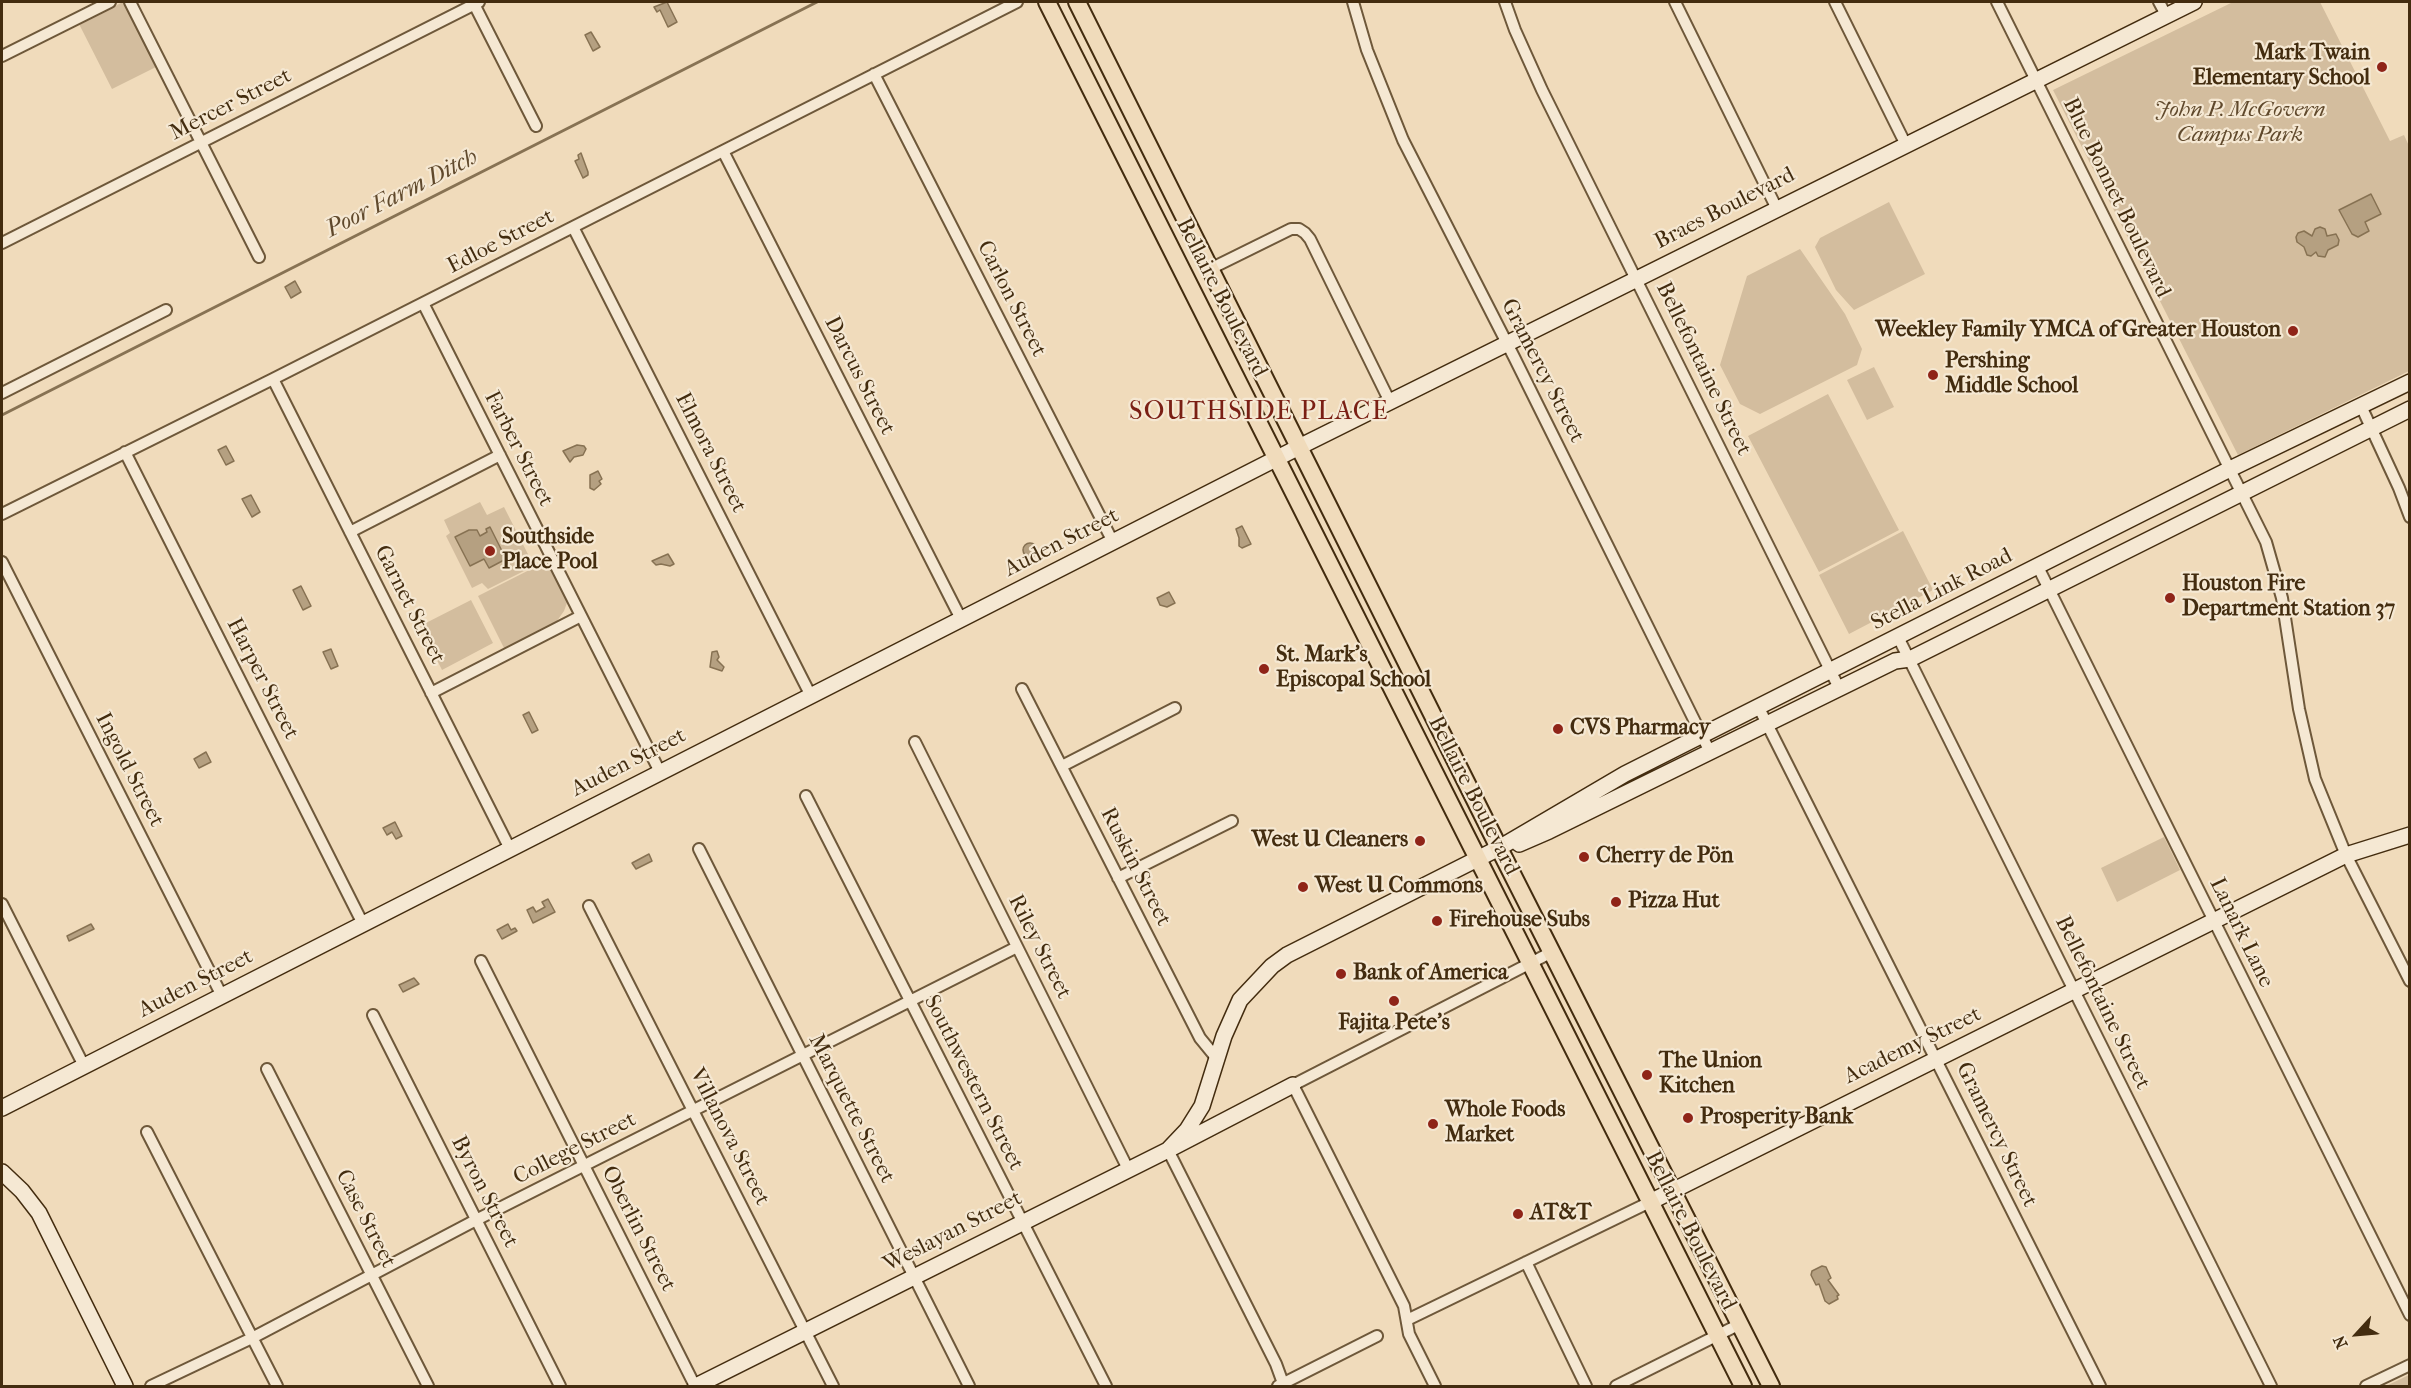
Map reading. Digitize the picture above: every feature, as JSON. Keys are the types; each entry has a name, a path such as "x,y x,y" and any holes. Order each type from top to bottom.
{"main road":[{"name":"Bellaire Boulevard","path":"1047,2 1743,1386"},
{"name":"Bellaire Boulevard","path":"1077,2 1499,848 1771,1386"},
{"path":"1099,106 1123,94"},
{"path":"1168,243 1192,231"},
{"path":"1355,612 1376,601"},
{"path":"1428,756 1448,746"}],"street":[{"path":"2,56 110,2"},
{"path":"130,2 259,257"},
{"path":"475,2 536,126"},
{"name":"Mercer Street","path":"2,243 475,2"},
{"name":"Edloe Street","path":"2,514 1017,2"},
{"name":"Gramercy Street","path":"1353,2 1367,50 1403,140 1710,752"},
{"name":"Bellefontaine Street","path":"1505,2 1542,90 1839,688"},
{"path":"1675,2 1777,209"},
{"path":"1835,2 1905,143"},
{"name":"Blue Bonnet Boulevard","path":"1997,2 2266,542 2279,588 2299,709 2315,780 2346,855 2409,981"},
{"name":"Braes Boulevard","path":"1277,458 2035,80 2162,8 2194,2"},
{"name":"Carlon Street","path":"874,74 1113,542"},
{"name":"Darcus Street","path":"723,151 961,619"},
{"name":"Elmora Street","path":"573,227 811,696"},
{"path":"1210,269 1291,229 1299,229 1305,233 1390,402"},
{"name":"Farber Street","path":"423,303 660,772"},
{"path":"2,393 165,310"},
{"name":"Garnet Street","path":"273,379 510,849"},
{"name":"Stella Link Road","path":"1168,1150 1187,1130 1202,1106 1224,1036 1240,1000 1272,966 1308,943 1499,848 1625,774 2163,505 2230,469 2409,382"},
{"path":"2361,406 2399,488 2409,517"},
{"name":"Stella Link Road","path":"1499,848 1531,839 1895,661 1910,660 2409,409"},
{"name":"Harper Street","path":"125,452 363,924"},
{"path":"350,532 500,455"},
{"name":"Auden Street","path":"2,1108 1277,458"},
{"path":"2163,505 2173,526"},
{"path":"2123,524 2134,546"},
{"path":"2100,536 2110,558"},
{"name":"Ingold Street","path":"2,562 222,996"},
{"name":"Lanark Lane","path":"2038,567 2409,1316"},
{"path":"431,693 581,616"},
{"name":"Bellefontaine Street","path":"1898,637 2271,1386"},
{"name":"Ruskin Street","path":"1022,689 1200,1038 1218,1060"},
{"path":"1062,766 1175,708"},
{"name":"Gramercy Street","path":"1759,708 2100,1386"},
{"name":"Riley Street","path":"915,742 1128,1169"},
{"path":"1625,774 1634,790"},
{"name":"Southwestern Street","path":"806,796 1106,1386"},
{"path":"1118,878 1232,821"},
{"name":"Academy Street","path":"1407,1320 1673,1191 2346,855 2409,836"},
{"name":"Marquette Street","path":"699,849 969,1386"},
{"path":"2,904 84,1066"},
{"name":"Villanova Street","path":"589,906 833,1386"},
{"name":"College Street","path":"151,1386 252,1338 476,1220 1017,946"},
{"name":"Weslayan Street","path":"696,1386 1168,1150 1552,952"},
{"name":"Oberlin Street","path":"481,961 696,1386"},
{"name":"Byron Street","path":"373,1015 560,1386"},
{"name":"Case Street","path":"267,1069 428,1386"},
{"path":"1293,1085 1404,1306 1409,1334 1435,1386"},
{"path":"1202,1106 1217,1116 1229,1118"},
{"path":"147,1132 277,1386"},
{"path":"1168,1150 1276,1364 1282,1386 1377,1336"},
{"path":"2,1172 22,1191 39,1214 125,1386"},
{"path":"1526,1262 1586,1386"},
{"path":"1616,1386 1740,1324"},
{"path":"2366,1386 2409,1365"}],"green space":[{"path":"123,2 156,67 112,89 79,24"},
{"name":"John P. McGovern Campus Park","path":"2233,2 2320,2 2390,141 2404,135 2409,146 2409,371 2238,455 2053,90"},
{"path":"1889,202 1925,274 1854,310 1836,290 1815,247 1820,238"},
{"path":"1800,249 1845,314 1862,349 1857,365 1760,414 1740,404 1720,365 1747,276"},
{"path":"1874,367 1894,407 1867,420 1847,380"},
{"path":"1828,394 1899,530 1819,572 1748,436"},
{"name":"Southside Place Pool","path":"480,502 487,515 504,507 534,566 488,589 482,583 472,588 446,536 450,533 444,520"},
{"path":"1903,531 1933,590 1849,634 1819,575"},
{"path":"547,561 568,600 564,611 554,625 505,650 478,596"},
{"path":"471,600 493,643 442,670 420,626"},
{"path":"2164,837 2180,870 2117,902 2101,868"},
{"path":"2409,1375 2409,1386 2386,1386"}],"shaded area":[{"path":"667,2 677,22 668,27 660,10 657,12 654,7"},
{"path":"591,32 600,47 593,51 585,35"},
{"path":"581,153 588,172 588,175 583,178 575,161 579,159 578,155"},
{"path":"2371,194 2381,214 2365,222 2369,231 2358,237 2352,234 2339,210"},
{"path":"2320,227 2325,229 2327,236 2336,234 2339,240 2338,245 2328,250 2325,257 2318,256 2316,252 2311,256 2307,255 2296,237 2298,233 2304,231 2312,236 2315,229"},
{"path":"295,281 301,292 291,298 285,287"},
{"path":"577,445 584,446 586,449 583,455 574,457 570,462 563,451"},
{"path":"226,446 234,461 226,465 218,450"},
{"path":"598,471 602,479 599,481 601,484 594,490 590,488 590,475"},
{"path":"251,495 260,512 252,517 242,499"},
{"path":"1242,526 1251,544 1242,548 1239,546 1236,529"},
{"path":"490,527 506,559 489,568 484,559 470,566 455,537 469,530 477,530 480,536"},
{"path":"1030,543 1035,545 1037,550 1035,555 1030,557 1025,555 1023,550 1025,545"},
{"path":"668,554 674,564 670,566 656,565 652,561"},
{"path":"301,586 311,606 303,610 293,590"},
{"path":"1169,592 1175,603 1167,607 1160,605 1157,598"},
{"path":"331,649 338,666 331,669 323,652"},
{"path":"717,651 719,657 717,660 724,667 722,671 710,667 712,652"},
{"path":"529,712 538,730 532,733 523,715"},
{"path":"206,752 211,762 199,768 194,759"},
{"path":"395,822 402,836 396,839 392,832 387,835 383,828"},
{"path":"649,854 652,861 636,869 632,863"},
{"path":"548,899 555,912 533,923 527,910 533,907 536,912 545,907 542,902"},
{"path":"91,924 94,929 69,941 67,936"},
{"path":"508,924 511,930 515,928 517,931 502,939 497,930"},
{"path":"414,978 419,984 403,992 399,985"},
{"path":"1822,1266 1826,1267 1831,1278 1828,1280 1839,1295 1838,1299 1829,1304 1825,1301 1819,1284 1816,1285 1811,1275 1812,1271"}],"waterway":[{"name":"Poor Farm Ditch","path":"2,415 817,2"}],"place":[{"name":"Mark Twain Elementary School","path":"2382,67"},
{"name":"Weekley Family YMCA of Greater Houston","path":"2293,331"},
{"name":"Pershing Middle School","path":"1933,375"},
{"name":"Southside Place Pool","path":"490,551"},
{"name":"Houston Fire Department Station 37","path":"2170,598"},
{"name":"St. Mark's Episcopal School","path":"1264,669"},
{"name":"CVS Pharmacy","path":"1558,729"},
{"name":"West U Cleaners","path":"1420,841"},
{"name":"Cherry de Pön","path":"1584,857"},
{"name":"West U Commons","path":"1303,887"},
{"name":"Pizza Hut","path":"1616,902"},
{"name":"Firehouse Subs","path":"1437,921"},
{"name":"Bank of America","path":"1341,974"},
{"name":"Fajita Pete's","path":"1394,1001"},
{"name":"The Union Kitchen","path":"1647,1075"},
{"name":"Prosperity Bank","path":"1688,1118"},
{"name":"Whole Foods Market","path":"1433,1124"},
{"name":"AT&T","path":"1518,1214"}],"district":[{"name":"SOUTHSIDE PLACE","path":"1259,413"}]}
